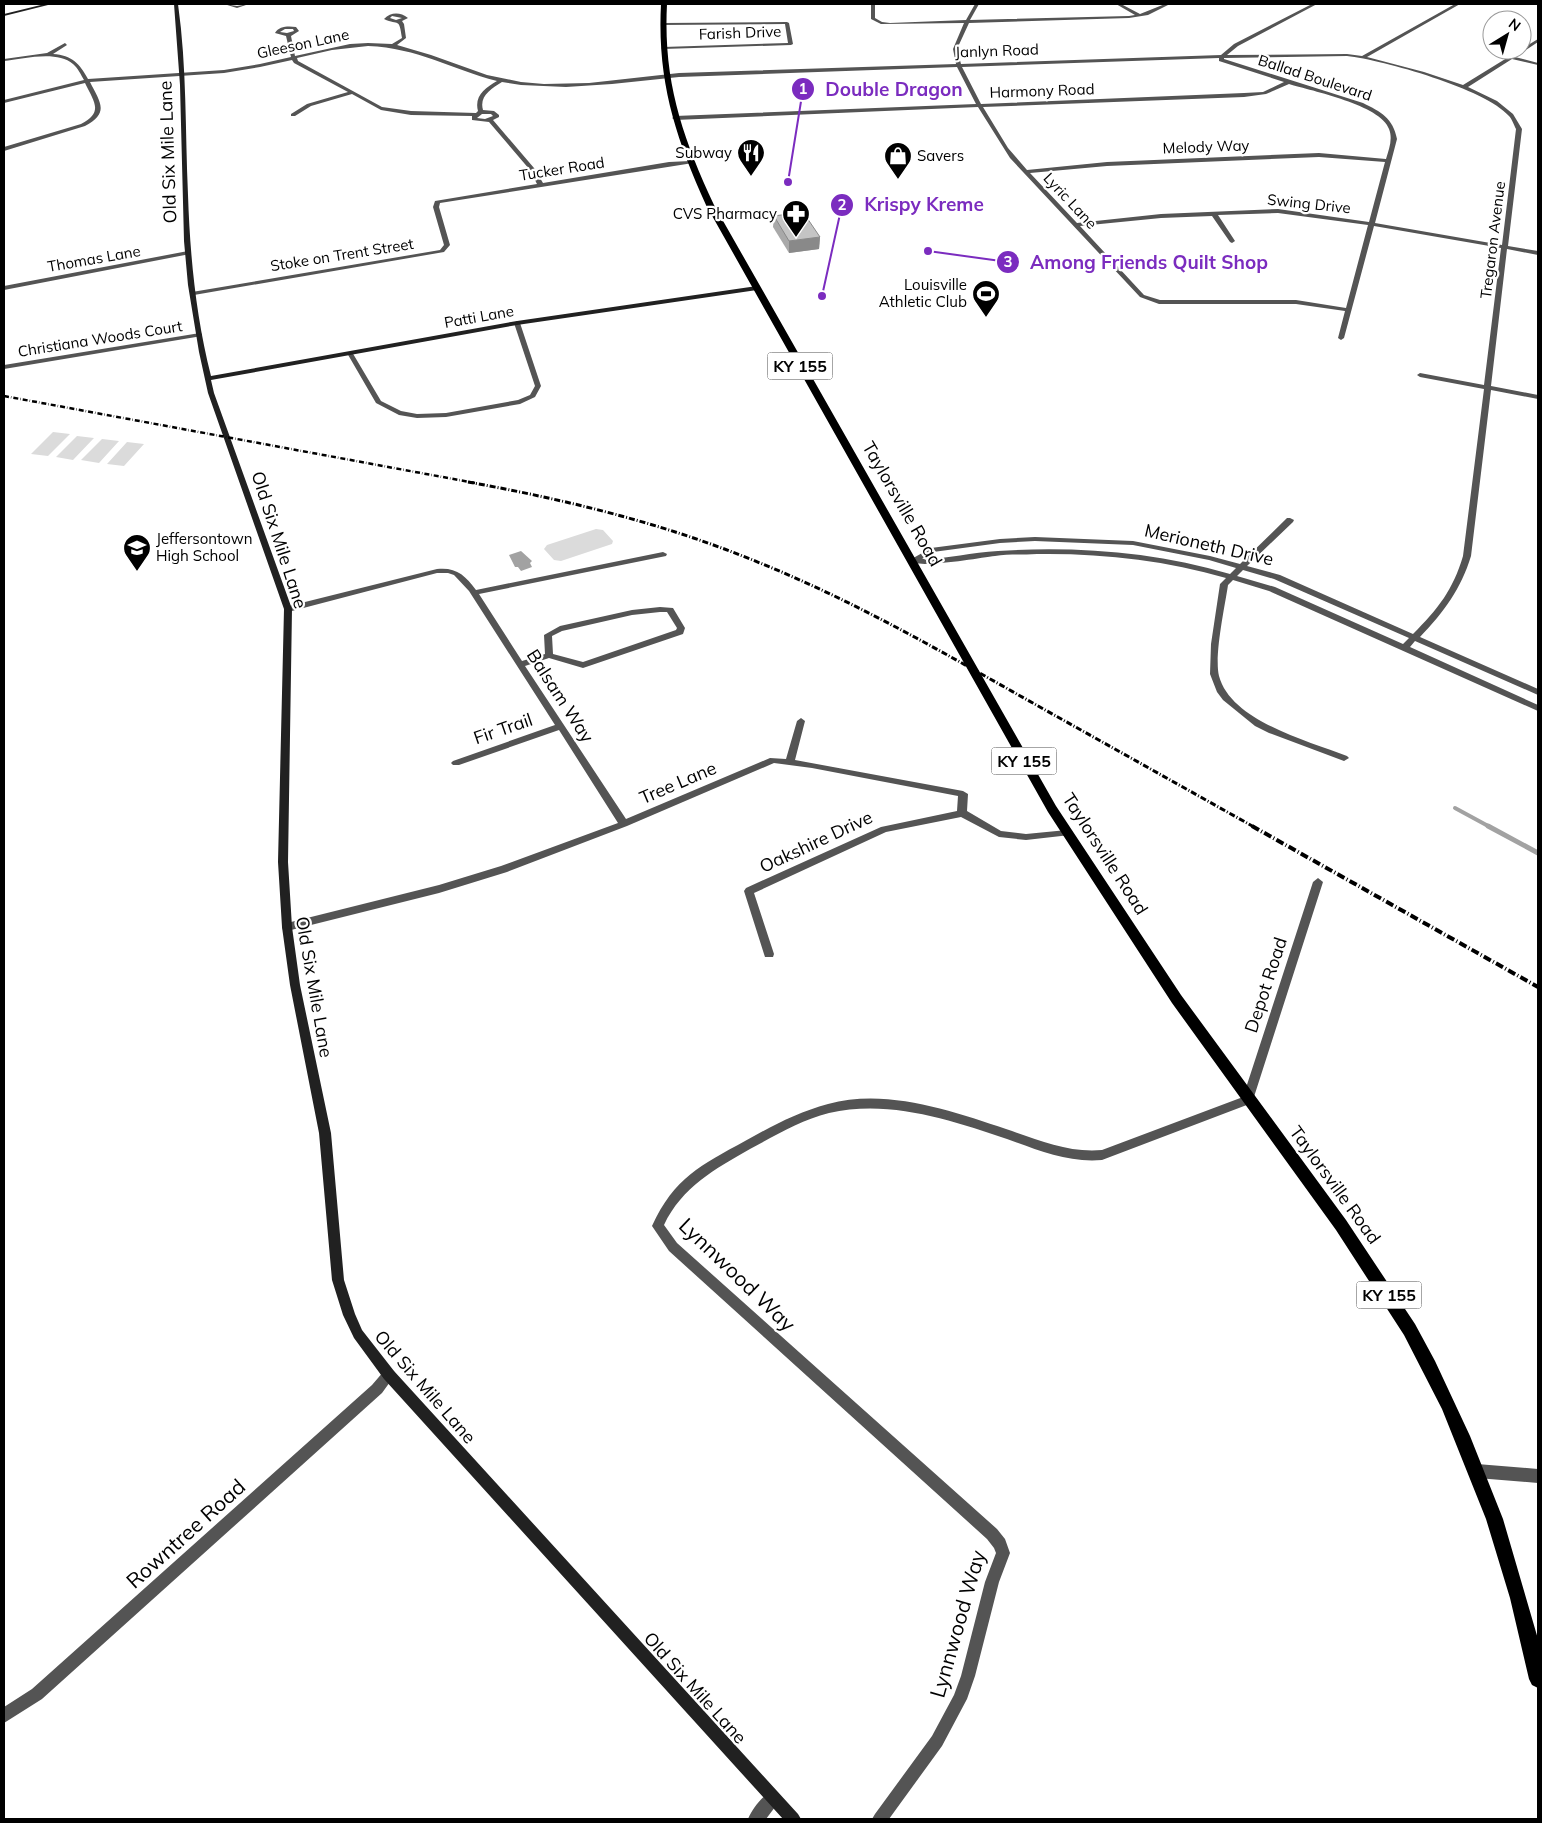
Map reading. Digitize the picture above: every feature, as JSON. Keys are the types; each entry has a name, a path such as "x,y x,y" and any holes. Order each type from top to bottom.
{"main road":[{"name":"Taylorsville Road","path":"664,4 663,48 665,76 675,118 690,163 710,206 1032,776 1067,833 1148,958 1386,1290 1428,1362 1465,1440 1502,1538 1530,1637 1538,1679"}],"street":[{"path":"4,15 50,4"},
{"name":"Old Six Mile Lane","path":"176,4 181,39 188,253 208,379 288,609 283,862 287,928 295,985 325,1134 338,1280 349,1315 358,1334 389,1375 793,1819"},
{"path":"226,4 237,7 247,4"},
{"path":"873,4 873,19 884,24 1139,15 1168,4"},
{"path":"959,65 955,48 977,4"},
{"path":"1118,4 1139,15"},
{"path":"1223,56 1236,45 1315,4"},
{"path":"1363,58 1458,4"},
{"path":"393,46 404,38 402,24 399,21"},
{"name":"Farish Drive","path":"663,24 787,23 791,44 663,48"},
{"path":"288,35 291,52 296,62 376,107 394,112 478,113 489,112 496,115 495,118 490,120 476,120 474,117 478,113 481,97 486,90 502,80"},
{"path":"47,55 65,44"},
{"name":"Gleeson Lane","path":"4,102 86,81 243,69 351,45 393,46 502,80 562,85 627,81 665,76"},
{"path":"4,60 47,55 60,56 71,60 86,81 99,107 99,111 93,119 72,129 4,149"},
{"name":"Tregaron Avenue","path":"1223,56 1347,55 1363,58 1464,87 1485,96 1503,107 1514,119 1519,129 1467,556 1462,577 1451,597 1404,648"},
{"name":"Janlyn Road","path":"665,76 1223,56"},
{"name":"Ballad Boulevard","path":"1223,56 1221,60 1233,65 1353,101 1382,116 1394,133 1341,338"},
{"path":"1464,87 1506,60"},
{"path":"1523,60 1538,64"},
{"name":"Lyric Lane","path":"959,65 979,106 1002,145 1139,294 1148,299 1165,302 1296,302 1349,310"},
{"name":"Harmony Road","path":"675,118 1244,95 1270,91 1288,82"},
{"path":"293,115 309,105 350,92"},
{"path":"490,120 532,169 541,185"},
{"name":"Melody Way","path":"1026,172 1107,164 1319,155 1388,161"},
{"name":"Tucker Road","path":"437,202 669,164 690,163"},
{"name":"Stoke on Trent Street","path":"194,293 442,251 447,246 436,207 437,202"},
{"name":"Swing Drive","path":"1076,225 1135,218 1278,211 1372,224 1538,253"},
{"path":"1213,213 1232,241"},
{"name":"Thomas Lane","path":"4,288 188,253"},
{"name":"Patti Lane","path":"208,379 517,323 757,288"},
{"path":"350,352 378,402 399,412 417,416 446,415 520,402 533,396 538,386 517,323"},
{"name":"Christiana Woods Court","path":"4,367 200,335"},
{"path":"1420,375 1538,398"},
{"path":"1290,520 1224,584 1215,644 1214,674 1220,690 1234,706 1258,724 1272,732 1344,758"},
{"name":"Merioneth Drive","path":"912,561 931,550 1008,540 1063,540 1133,544 1210,558 1277,577 1538,692"},
{"path":"912,561 938,561 1004,552 1076,551 1158,560 1232,576 1272,589 1538,708"},
{"path":"288,609 444,570 457,574 471,590 663,554"},
{"name":"Balsam Way","path":"471,590 624,824"},
{"path":"661,608 670,610 681,628 680,632 582,665 556,658 549,654 548,635 560,629 645,611 661,608"},
{"path":"520,665 549,654"},
{"path":"790,762 801,722"},
{"name":"Fir Trail","path":"456,763 561,726"},
{"name":"Tree Lane","path":"287,928 485,875 624,824 773,760 963,794 962,813"},
{"path":"962,813 999,834 1026,837 1067,833"},
{"name":"Oakshire Drive","path":"769,954 749,891 884,829 962,813"},
{"name":"Depot Road","path":"1248,1100 1318,882"},
{"name":"Lynnwood Way","path":"880,1819 937,1741 960,1700 992,1582 1003,1553 1000,1544 673,1247 658,1226 663,1213 685,1184 706,1167 803,1116 844,1106 877,1104 929,1110 1056,1151 1087,1158 1102,1155 1248,1100"},
{"name":"Rowntree Road","path":"4,1716 37,1694 377,1389 389,1375"},
{"path":"1477,1471 1538,1476"},
{"path":"756,1819 773,1798"}],"shaded area":[{"path":"53,432 70,434 48,456 31,454"},
{"path":"77,436 94,438 73,460 56,457"},
{"path":"102,439 119,441 99,463 81,460"},
{"path":"127,442 144,444 124,466 107,464"},
{"path":"596,529 603,530 613,541 612,544 561,561 554,560 544,549 547,545"},
{"path":"521,551 532,561 530,563 532,567 521,571 518,567 515,567 509,555"}],"building":[{"path":"803,212 820,237 789,241 774,216"}],"waterway":[{"path":"1455,808 1490,827"},
{"path":"1488,826 1538,853"}],"railway":[{"path":"4,396 475,483"},
{"path":"468,482 580,505 653,525 725,549 793,577 921,641 1254,827"},
{"path":"1252,826 1538,987"}],"place":[{"name":"Subway","path":"751,177"},
{"name":"Savers","path":"898,180"},
{"name":"Double Dragon","path":"788,182"},
{"name":"CVS Pharmacy","path":"796,238"},
{"name":"Among Friends Quilt Shop","path":"928,251"},
{"name":"Krispy Kreme","path":"822,296"},
{"name":"Louisville Athletic Club","path":"986,318"},
{"name":"Jeffersontown High School","path":"137,572"}]}
